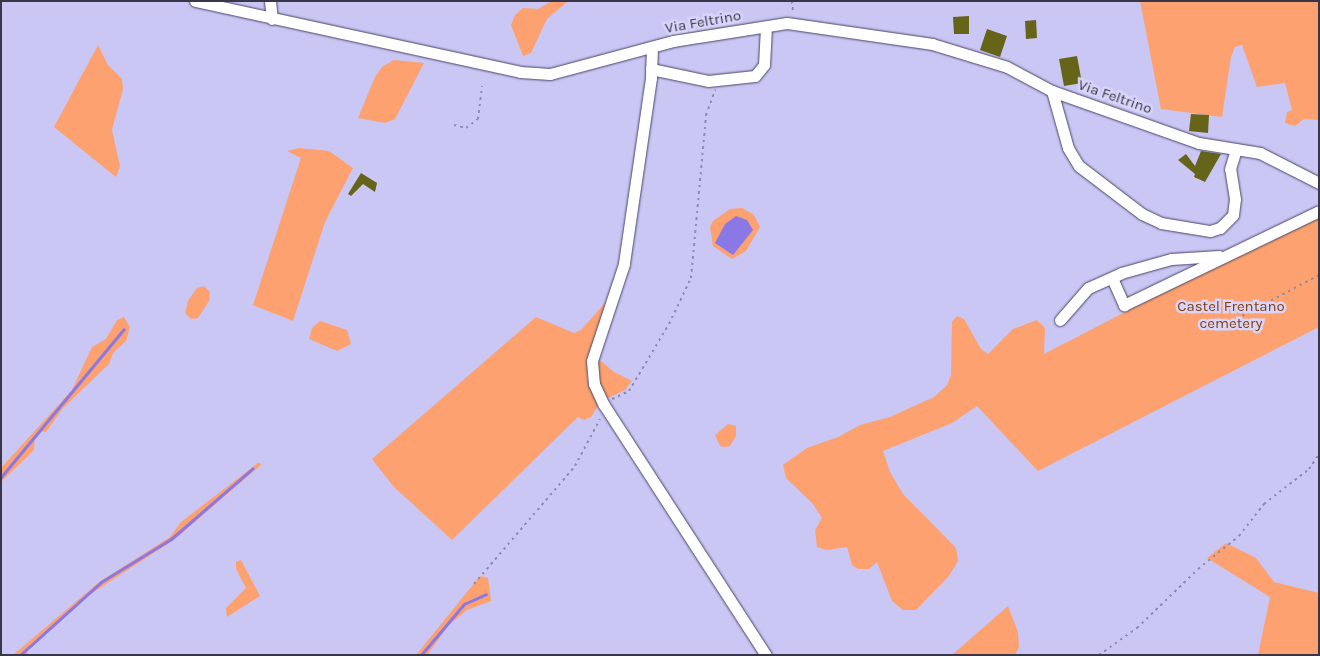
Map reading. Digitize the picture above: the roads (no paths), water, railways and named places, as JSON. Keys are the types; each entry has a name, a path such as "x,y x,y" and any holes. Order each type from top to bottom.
{"street":[{"name":"Via Feltrino","path":"196,1 520,72 550,74 652,47 787,23 932,44 1007,67 1052,91 1199,143 1260,154 1319,183"},
{"path":"270,1 272,19"},
{"path":"651,70 708,81 718,78 756,76 764,65 766,27"},
{"path":"652,47 651,70 624,264 592,361 594,384 604,405 766,655"},
{"path":"1052,91 1068,148 1079,166 1142,214 1160,223 1188,229 1210,231 1220,228 1233,215 1235,198 1230,168 1236,149"},
{"path":"1112,278 1124,305 1319,211"},
{"path":"1060,320 1088,288 1112,278 1171,259 1226,256"}],"waterway":[{"path":"1,477 124,329"},
{"path":"20,655 101,582 171,539 253,468"},
{"path":"421,655 464,604 486,594"}],"park label":[{"name":"Castel Frentano cemetery","path":"1231,314"}]}
